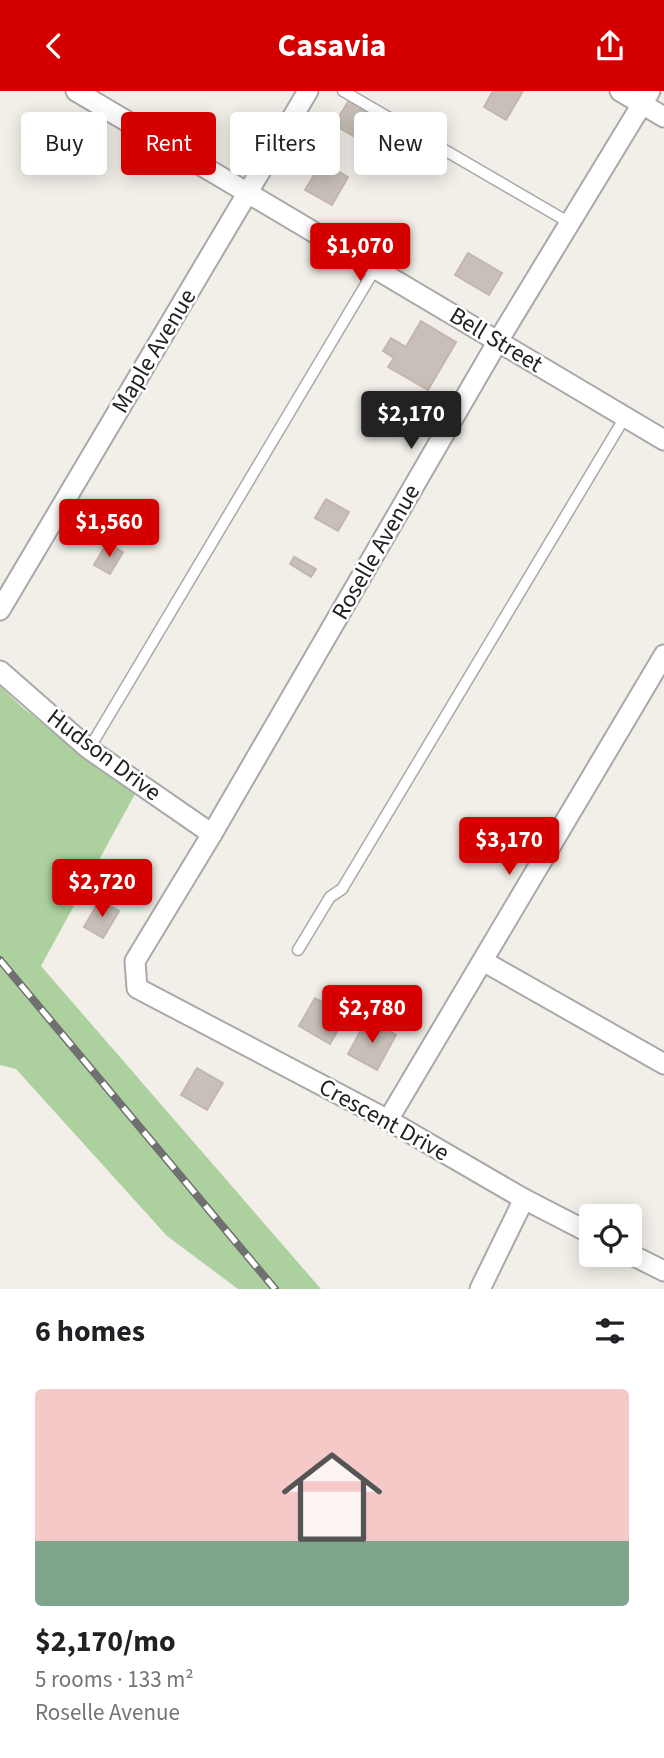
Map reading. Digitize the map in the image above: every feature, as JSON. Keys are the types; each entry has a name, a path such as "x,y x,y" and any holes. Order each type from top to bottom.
{"street":[{"name":"Bell Street","path":"76,91 664,440"},
{"name":"Maple Avenue","path":"0,610 308,91"},
{"path":"620,91 646,98 664,117"},
{"name":"Roselle Avenue","path":"212,834 498,341 646,98"},
{"path":"388,1121 664,655"},
{"name":"Hudson Drive","path":"0,671 89,749 212,834"},
{"name":"Crescent Drive","path":"212,834 135,961 137,988 388,1121 579,1227"},
{"path":"483,961 664,1064"},
{"path":"480,1289 524,1199"},
{"path":"642,1260 664,1271"}],"lane":[{"path":"343,91 570,223"},
{"path":"89,749 375,268"},
{"path":"298,950 330,897 342,889 625,417"}],"green space":[{"path":"0,686 22,707 135,794 41,966 321,1289 238,1289 167,1236 16,1069 0,1065"}],"building":[{"path":"493,91 523,91 506,120 484,107"},
{"path":"349,100 369,112 354,112 354,136 340,128 340,115"},
{"path":"340,172 348,177 332,205 305,190 314,175 340,175"},
{"path":"468,253 502,273 489,295 455,275"},
{"path":"421,321 456,342 428,390 388,367 394,358 383,351 391,338 406,347"},
{"path":"326,499 349,512 338,531 315,518"},
{"path":"107,543 123,552 110,574 94,565"},
{"path":"294,557 316,569 311,577 290,564"},
{"path":"100,900 119,911 103,938 84,927"},
{"path":"315,998 346,1016 330,1044 299,1026"},
{"path":"367,1019 396,1035 377,1070 348,1054"},
{"path":"197,1068 223,1083 207,1110 181,1095"}],"railway":[{"path":"0,960 275,1289"}]}
